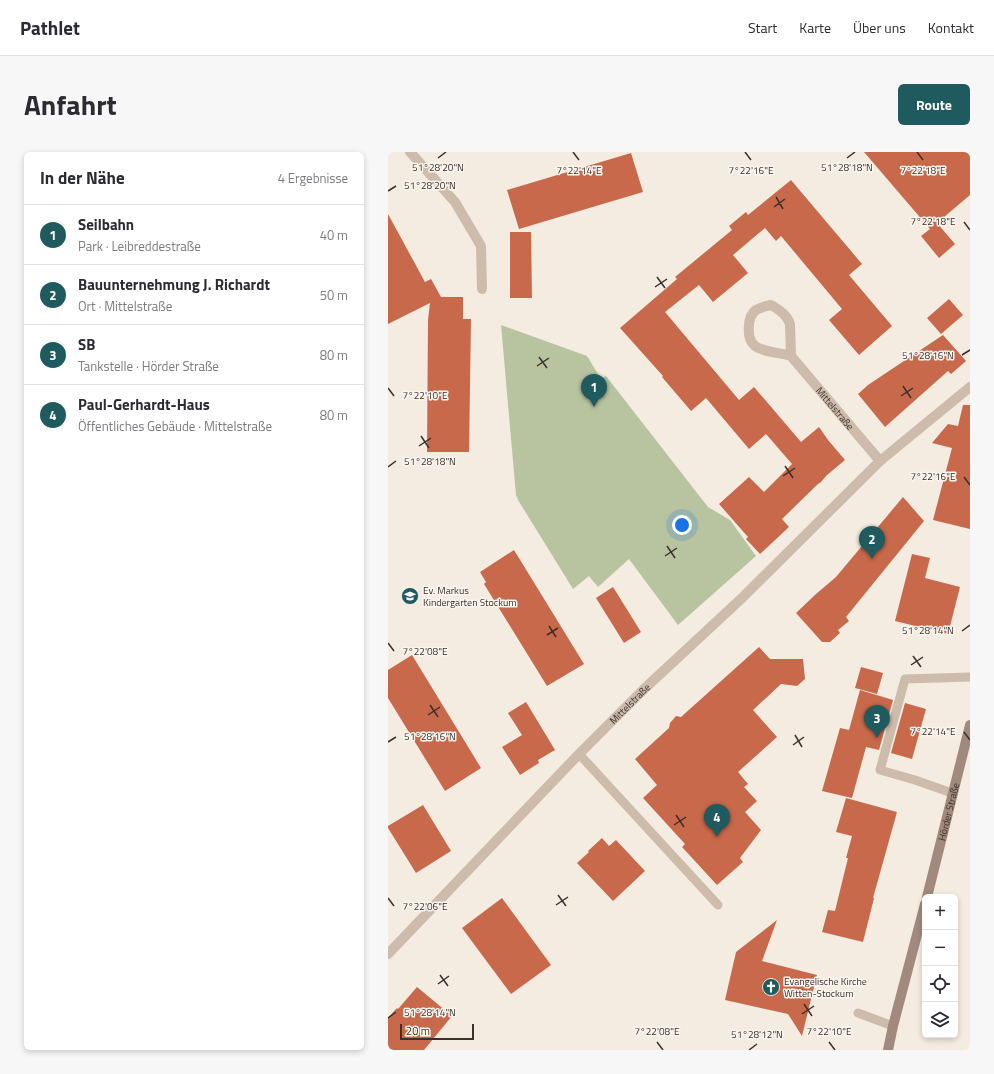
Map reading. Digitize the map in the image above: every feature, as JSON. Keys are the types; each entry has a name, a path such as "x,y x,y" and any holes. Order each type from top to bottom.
{"main road":[{"name":"Hörder Straße","path":"928,894 970,725"},
{"path":"888,1050 922,915"}],"street":[{"path":"410,152 455,202 481,246 482,289"},
{"path":"771,305 784,313 790,324 791,356 782,353 767,352 752,344 749,333 749,321 752,314 757,309 771,305"},
{"name":"Mittelstraße","path":"791,356 880,461"},
{"name":"Mittelstraße","path":"388,954 578,754 644,689 742,598 880,461 970,387"}],"lane":[{"path":"952,793 880,770 905,679 970,677"},
{"path":"578,754 718,905"},
{"path":"858,1013 893,1026"}],"green space":[{"path":"501,325 587,356 601,379 606,376 708,507 730,520 756,556 678,625 629,559 598,587 589,576 573,589 518,500 516,495"}],"building":[{"path":"864,152 970,152 970,195 937,223 955,244 939,258 921,236 930,229"},
{"path":"631,153 643,192 519,229 507,190"},
{"path":"791,180 862,264 849,275 892,326 859,355 829,320 842,309 781,236 776,241 765,228 733,255 748,273 713,302 699,285 665,312 739,400 754,387 801,442 819,427 845,460 827,475 782,519 789,527 760,554 746,539 748,537 719,504 749,477 764,492 792,464 766,434 749,449 706,398 691,411 662,377 663,376 620,328 677,279 675,277 732,230 729,226 746,212 748,215"},
{"path":"388,214 425,282 431,279 441,297 463,297 463,319 471,319 469,452 427,452 428,320 430,303 388,324"},
{"path":"510,232 531,232 532,298 510,298"},
{"path":"949,299 963,315 941,334 927,318"},
{"path":"943,335 966,361 951,374 948,371 885,427 858,394 868,385"},
{"path":"963,405 970,405 970,529 933,520 952,448 932,443 948,424 958,426"},
{"path":"903,497 924,521 846,617 849,621 838,630 840,633 830,642 822,642 796,613 836,577"},
{"path":"514,550 584,664 547,686 484,584 486,582 480,572"},
{"path":"912,554 930,558 925,578 960,587 948,634 895,621"},
{"path":"613,587 641,632 624,643 596,598"},
{"path":"759,647 770,659 803,659 805,679 797,686 781,684 753,710 777,737 738,772 748,784 744,787 757,801 745,812 761,830 740,858 743,862 717,885 682,847 685,844 643,798 657,785 635,759 669,728 670,723 676,716 681,717"},
{"path":"412,655 481,768 445,791 388,698 388,670"},
{"path":"861,667 883,673 877,694 855,688"},
{"path":"860,690 893,700 879,750 866,747 852,798 822,791 840,728 849,730"},
{"path":"526,702 555,750 538,760 539,763 520,775 502,747 522,735 508,713"},
{"path":"905,703 926,709 912,759 891,753"},
{"path":"846,798 897,812 873,898 863,942 822,932 828,910 835,911 852,836 836,832"},
{"path":"423,805 451,851 416,873 388,826"},
{"path":"602,838 609,846 616,840 645,871 613,901 577,863"},
{"path":"502,898 551,965 511,994 462,928"},
{"name":"Evangelische Kirche Witten-Stockum","path":"777,920 762,961 817,975 802,1036 788,1014 725,1000 736,952"},
{"path":"417,987 452,1016 424,1050 388,1050 388,1018"}],"place":[{"name":"Seilbahn","path":"594,407"},
{"name":"Bauunternehmung J. Richardt","path":"872,559"},
{"name":"Ev. Markus Kindergarten Stockum","path":"410,596"},
{"name":"SB","path":"877,738"},
{"name":"Paul-Gerhardt-Haus","path":"717,837"},
{"name":"Evangelische Kirche Witten-Stockum","path":"771,987"}]}
